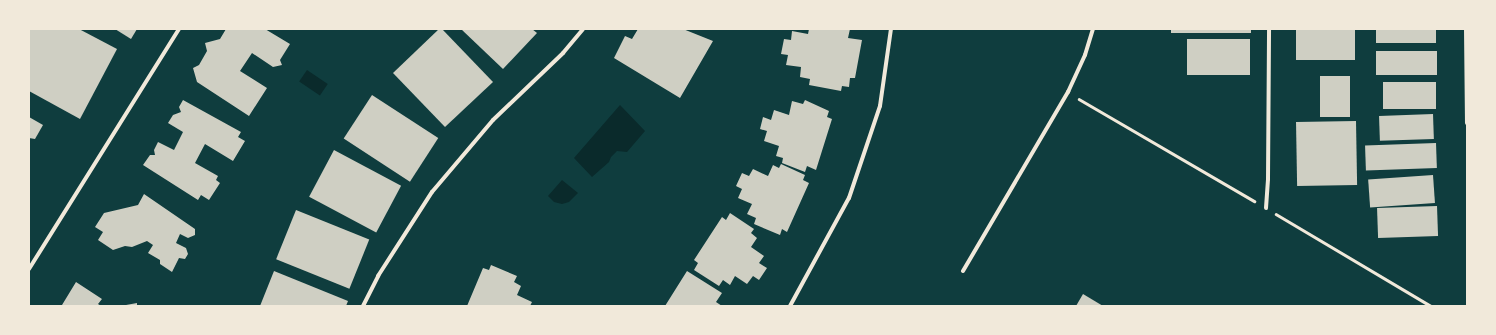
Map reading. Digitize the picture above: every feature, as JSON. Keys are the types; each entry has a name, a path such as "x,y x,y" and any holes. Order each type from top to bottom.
{"street":[{"path":"29,269 179,29"},
{"path":"363,306 378,276 432,192 493,120 563,53 583,29"},
{"path":"790,306 849,198 880,106 891,29"},
{"path":"963,271 1068,92 1085,55 1093,29"},
{"path":"1266,208 1268,179 1270,29"},
{"path":"1466,29 1467,123"}],"path":[{"path":"1068,92 1431,306"}],"water":[{"path":"307,70 328,84 320,96 299,82"},
{"path":"620,105 645,131 627,152 617,151 611,157 609,162 592,177 574,158"},
{"path":"562,180 578,193 569,202 562,204 554,202 548,196"}],"building":[{"path":"29,29 79,29 117,49 80,119 29,91"},
{"path":"115,29 137,29 131,39"},
{"path":"226,29 265,29 290,44 280,60 282,65 273,67 252,53 240,71 267,88 249,116 197,82 193,68 199,65 207,51 205,43 220,39"},
{"path":"439,29 442,29 493,82 445,127 393,73"},
{"path":"461,29 532,29 537,33 503,69"},
{"path":"638,29 683,29 713,41 680,98 614,58 625,36 632,39"},
{"path":"809,29 850,29 848,38 862,40 855,78 850,78 849,87 842,86 841,91 809,85 810,79 800,77 801,67 786,65 788,55 781,54 784,39 791,40 792,31 808,34"},
{"path":"1171,29 1251,29 1251,33 1171,33"},
{"path":"1296,29 1355,29 1355,60 1296,60"},
{"path":"1376,29 1436,29 1436,43 1376,43"},
{"path":"1187,39 1250,39 1250,75 1187,75"},
{"path":"1376,51 1437,51 1437,75 1376,75"},
{"path":"1320,76 1350,76 1350,117 1320,117"},
{"path":"1383,82 1436,82 1436,109 1383,109"},
{"path":"372,95 438,138 410,182 344,139"},
{"path":"183,100 241,132 238,137 245,141 233,161 205,144 195,163 218,176 216,180 220,183 209,200 201,195 198,200 143,165 150,155 155,155 154,150 158,142 174,150 183,132 168,123 173,115 181,112 179,107"},
{"path":"805,100 829,111 827,117 832,119 816,170 807,166 805,172 782,163 783,158 776,156 779,146 764,141 767,131 760,129 763,117 771,120 774,110 789,115 792,101 803,104"},
{"path":"1433,114 1434,139 1380,141 1379,116"},
{"path":"29,117 43,125 35,139 29,138"},
{"path":"1356,121 1357,185 1297,186 1296,122"},
{"path":"1436,143 1437,168 1366,170 1365,145"},
{"path":"334,150 401,186 376,232 309,197"},
{"path":"781,164 805,175 803,180 809,183 787,232 782,229 780,235 754,224 756,218 747,214 752,204 738,198 742,189 736,186 742,173 749,176 753,169 768,176 773,165 779,168"},
{"path":"1433,175 1435,203 1370,207 1368,180"},
{"path":"144,194 195,229 195,235 188,238 180,234 176,243 186,248 188,254 185,259 179,258 172,272 160,264 160,260 148,253 153,245 147,241 132,247 125,246 113,250 98,240 103,232 95,227 104,213 138,205"},
{"path":"1437,206 1438,236 1378,238 1377,208"},
{"path":"296,210 369,240 349,289 276,259"},
{"path":"730,213 754,229 751,233 757,238 751,247 764,256 759,263 767,268 759,280 753,276 747,284 735,276 730,285 723,280 719,286 694,270 698,263 694,260 722,217 726,220"},
{"path":"491,265 517,276 514,282 521,286 517,295 532,302 530,306 467,306 483,268 489,270"},
{"path":"274,271 348,301 346,306 260,306"},
{"path":"687,271 722,293 716,302 722,306 665,306"},
{"path":"76,282 102,299 98,304 101,306 62,305"},
{"path":"1083,294 1103,306 1076,306"},
{"path":"137,303 137,306 126,306 126,305"}]}
